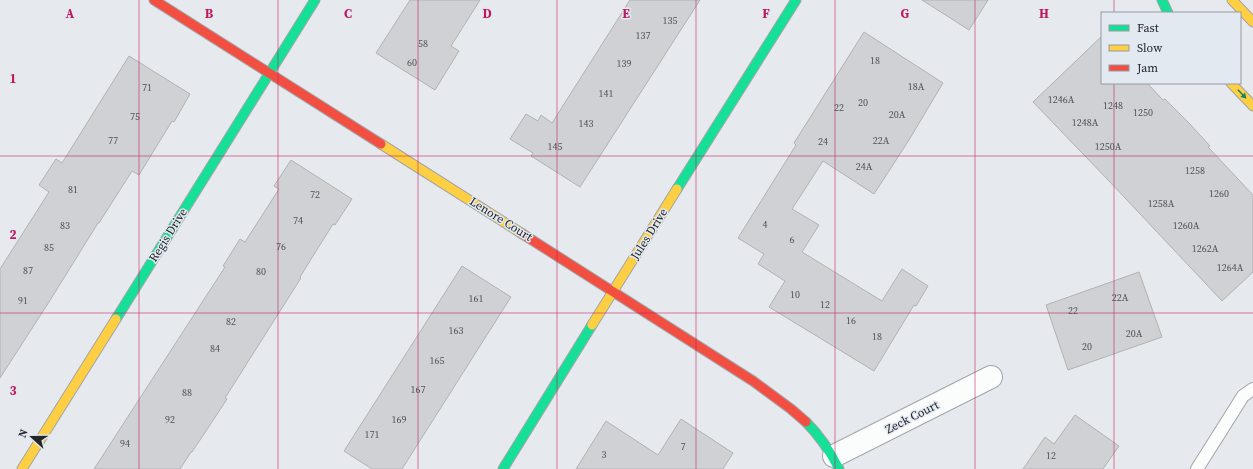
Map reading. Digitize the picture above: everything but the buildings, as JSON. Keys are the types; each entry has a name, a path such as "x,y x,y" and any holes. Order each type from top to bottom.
{"street":[{"name":"Lenore Court","path":"154,0 270,72 786,403 817,434 836,462"},
{"name":"Regis Drive","path":"22,469 314,0"},
{"name":"Jules Drive","path":"504,469 613,291 796,0"},
{"path":"1162,0 1168,12"},
{"path":"1232,0 1253,22"},
{"path":"1232,84 1253,106"},
{"name":"Zeck Court","path":"836,462 991,377"}],"lane":[{"path":"1197,469 1243,396 1253,389"}],"traffic: fast":[{"path":"116,319 315,0"},
{"path":"677,189 796,0"},
{"path":"1162,0 1168,12"},
{"path":"503,469 592,325"},
{"path":"806,422 824,444 839,469"}],"traffic: slow":[{"path":"1232,0 1253,22"},
{"path":"1232,84 1253,106"},
{"path":"381,144 521,233"},
{"path":"592,325 677,189"},
{"path":"22,469 116,319"}],"traffic: jam":[{"path":"154,0 381,144"},
{"path":"521,233 753,381 806,422"}]}
